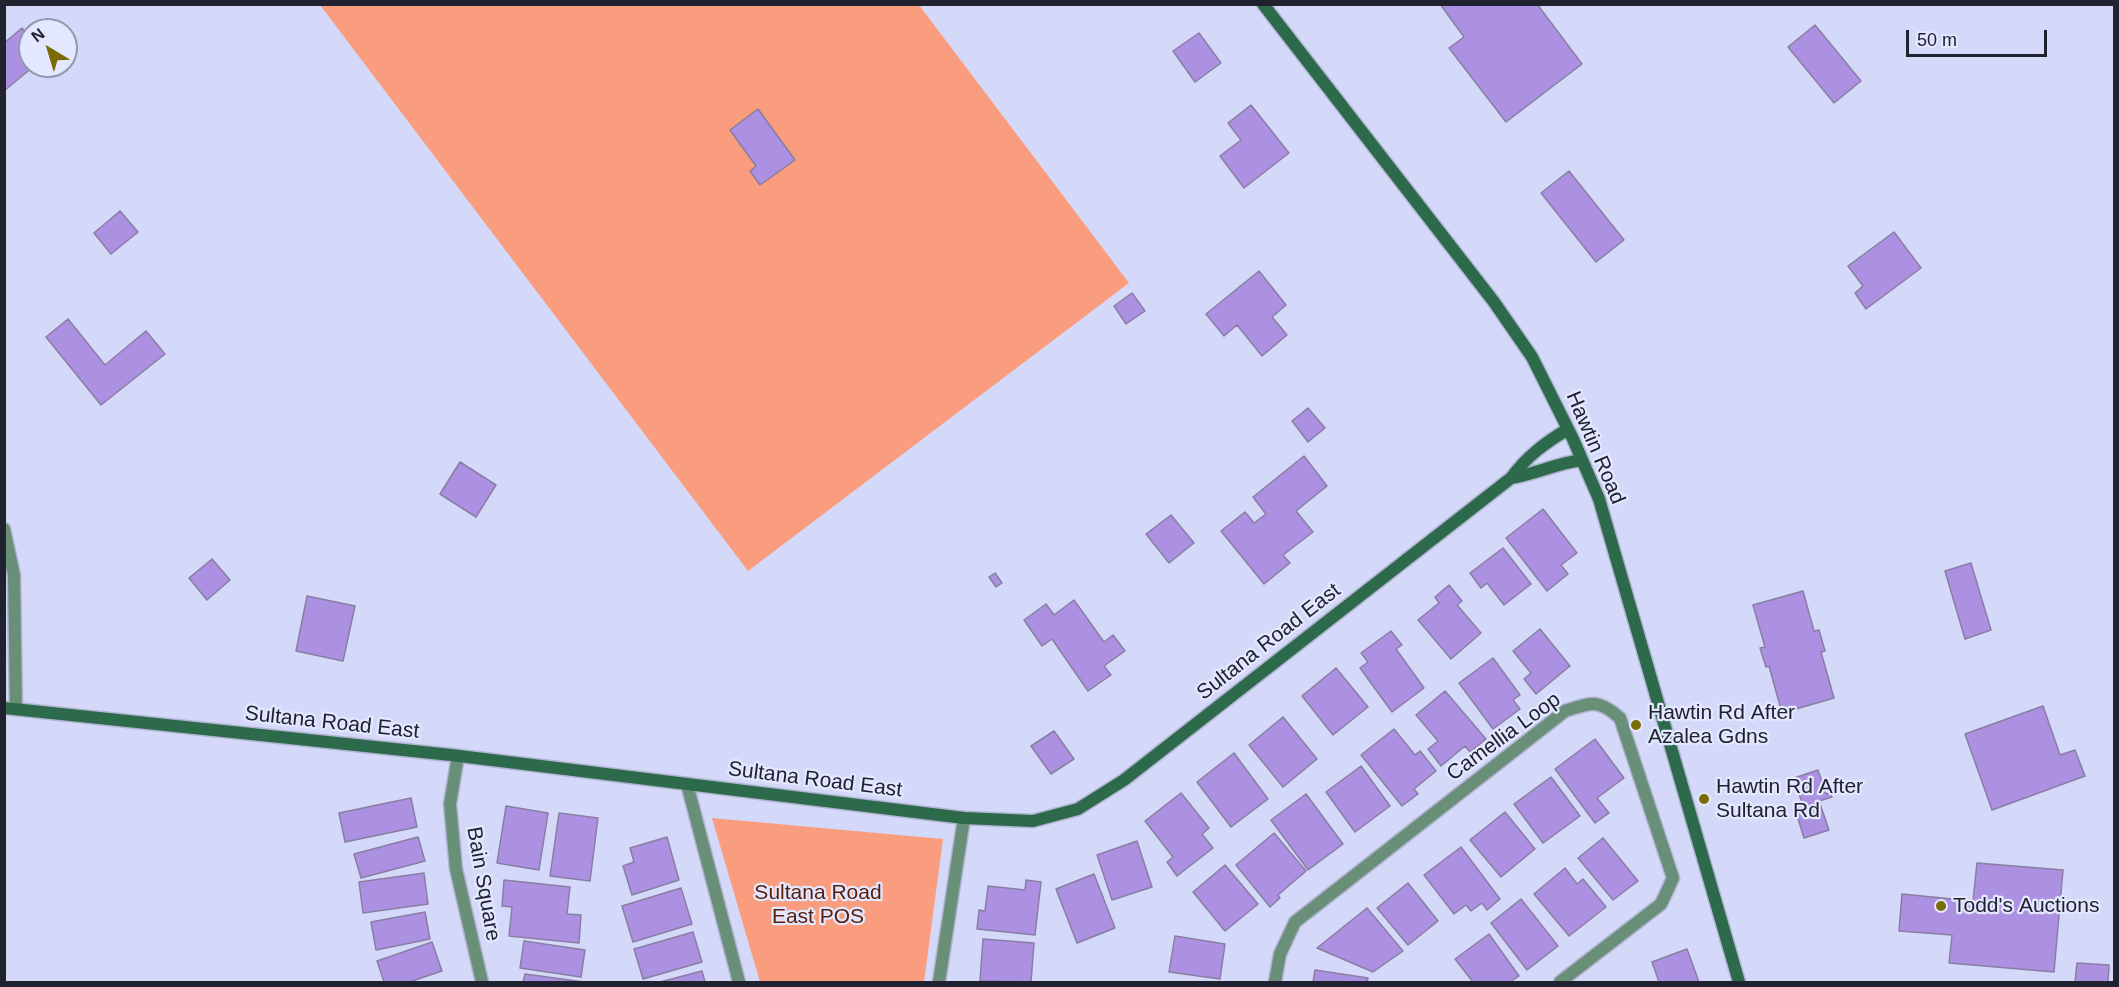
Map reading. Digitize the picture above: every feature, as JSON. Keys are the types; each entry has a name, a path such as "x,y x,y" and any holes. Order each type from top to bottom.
{"street":[{"name":"Hawtin Road","path":"1263,4 1494,302 1532,357 1568,429 1599,499 1739,982"},
{"name":"Sultana Road East","path":"10,709 458,756 964,818 1033,821 1078,808 1124,780 1511,478 1524,460 1568,429"},
{"name":"Sultana Road East","path":"1511,478 1535,474 1564,462 1582,460"},
{"path":"4,529 14,575 10,709"},
{"name":"Camellia Loop","path":"1275,982 1280,954 1295,922 1565,711 1593,702 1608,708 1620,718 1673,878 1661,904 1560,982"},
{"name":"Bain Square","path":"458,756 450,804 456,869 482,982"},
{"path":"687,784 739,982"},
{"path":"939,982 964,818"}],"green space":[{"path":"320,5 919,5 1129,283 748,571"},
{"name":"Sultana Road East POS","path":"712,818 943,839 924,982 760,982"}],"building":[{"path":"1440,4 1537,4 1582,64 1506,122 1449,48 1464,37"},
{"path":"1815,25 1861,81 1834,103 1788,47"},
{"path":"18,31 20,78 4,91 4,43"},
{"path":"1199,33 1221,63 1195,82 1173,51"},
{"path":"1251,105 1289,153 1244,188 1220,156 1241,140 1228,123"},
{"path":"758,109 795,160 760,185 750,171 756,166 730,130"},
{"path":"1569,171 1624,240 1596,262 1541,193"},
{"path":"120,211 138,232 111,254 94,233"},
{"path":"1894,232 1921,268 1866,309 1855,293 1863,286 1848,266"},
{"path":"1259,271 1286,305 1272,317 1287,335 1262,356 1237,325 1224,336 1206,314"},
{"path":"1132,293 1145,311 1126,324 1114,306"},
{"path":"68,319 105,365 146,331 165,354 101,405 46,337"},
{"path":"1308,408 1325,428 1308,442 1292,421"},
{"path":"1304,456 1327,486 1296,511 1313,532 1283,555 1290,563 1264,584 1221,531 1245,512 1254,523 1266,514 1253,497"},
{"path":"460,462 496,485 476,517 440,494"},
{"path":"1543,509 1577,553 1561,565 1568,574 1547,591 1506,538"},
{"path":"1171,515 1194,543 1169,563 1146,534"},
{"path":"1503,548 1531,584 1504,605 1487,583 1481,588 1470,573"},
{"path":"212,559 230,580 207,600 189,578"},
{"path":"1971,563 1991,630 1965,639 1945,571"},
{"path":"995,573 1002,583 996,587 989,577"},
{"path":"1449,585 1462,601 1457,605 1481,633 1451,659 1418,620 1439,603 1435,597"},
{"path":"1803,591 1814,631 1819,630 1825,651 1821,652 1834,698 1782,713 1769,666 1766,667 1760,648 1765,647 1753,605"},
{"path":"307,596 355,606 343,661 296,651"},
{"path":"1074,600 1104,642 1113,635 1125,651 1104,666 1111,675 1088,691 1052,639 1042,646 1024,620 1046,604 1054,615"},
{"path":"1540,629 1570,666 1536,694 1524,679 1531,673 1513,651"},
{"path":"1391,631 1402,645 1396,649 1424,688 1392,712 1360,668 1368,662 1361,653"},
{"path":"1493,658 1520,695 1513,700 1520,709 1493,729 1459,683"},
{"path":"1336,668 1368,707 1333,735 1302,696"},
{"path":"1445,691 1486,739 1470,752 1465,746 1441,766 1428,749 1438,741 1416,715"},
{"path":"2043,706 2060,755 2075,750 2085,776 1992,810 1965,734"},
{"path":"1283,717 1317,759 1283,787 1249,745"},
{"path":"1394,729 1415,755 1420,751 1436,771 1414,789 1418,794 1402,806 1361,755"},
{"path":"1054,731 1074,759 1051,774 1031,746"},
{"path":"1595,739 1624,778 1597,798 1609,813 1595,823 1555,769"},
{"path":"1234,753 1268,799 1231,827 1197,782"},
{"path":"1361,766 1390,806 1355,832 1326,792"},
{"path":"1818,770 1826,794 1830,793 1832,797 1819,801 1829,830 1804,838 1795,809 1803,806 1794,778"},
{"path":"1551,777 1580,816 1543,843 1514,804"},
{"path":"1181,793 1209,828 1202,834 1213,848 1177,876 1167,862 1173,857 1145,821"},
{"path":"1306,794 1343,844 1308,870 1271,820"},
{"path":"411,798 417,827 345,842 339,813"},
{"path":"506,806 548,813 539,870 497,863"},
{"path":"1505,812 1535,849 1501,877 1470,840"},
{"path":"559,813 598,818 590,881 550,876"},
{"path":"1274,833 1306,871 1278,895 1280,898 1270,907 1236,865"},
{"path":"418,837 425,861 361,878 354,854"},
{"path":"667,837 679,880 632,895 623,866 634,862 630,848"},
{"path":"1603,838 1638,881 1613,900 1578,858"},
{"path":"1137,841 1152,887 1112,900 1097,855"},
{"path":"1461,847 1500,899 1487,910 1482,903 1471,911 1466,905 1454,914 1424,875"},
{"path":"1977,863 2063,870 2054,972 1949,963 1952,935 1899,931 1902,894 1973,901"},
{"path":"1225,865 1258,904 1225,931 1193,892"},
{"path":"1565,868 1577,884 1583,879 1606,907 1569,936 1534,894"},
{"path":"424,873 428,904 363,913 359,882"},
{"path":"1094,874 1115,928 1077,943 1056,889"},
{"path":"504,880 570,887 567,914 581,915 579,943 509,936 512,907 502,906"},
{"path":"1026,880 1041,882 1035,935 977,929 979,910 985,911 988,886 1025,890"},
{"path":"1408,883 1438,921 1408,945 1377,908"},
{"path":"681,888 692,924 633,942 622,906"},
{"path":"1521,899 1558,946 1527,970 1491,923"},
{"path":"1367,908 1403,951 1373,972 1317,948"},
{"path":"425,912 430,939 376,950 371,922"},
{"path":"693,932 702,962 643,979 634,949"},
{"path":"1489,934 1519,976 1510,982 1473,982 1455,959"},
{"path":"1175,936 1225,944 1220,979 1169,972"},
{"path":"983,939 1034,943 1031,982 980,981"},
{"path":"524,941 585,950 581,977 520,968"},
{"path":"432,942 442,971 409,982 384,982 377,961"},
{"path":"1687,949 1699,982 1659,982 1652,962"},
{"path":"2077,963 2109,965 2108,982 2075,982"},
{"path":"1315,970 1368,978 1367,982 1313,982"},
{"path":"702,971 705,982 660,982"},
{"path":"525,974 584,982 523,982"}],"place":[{"name":"Hawtin Rd After Azalea Gdns","path":"1636,725"},
{"name":"Hawtin Rd After Sultana Rd","path":"1704,799"},
{"name":"Todd's Auctions","path":"1941,906"}]}
